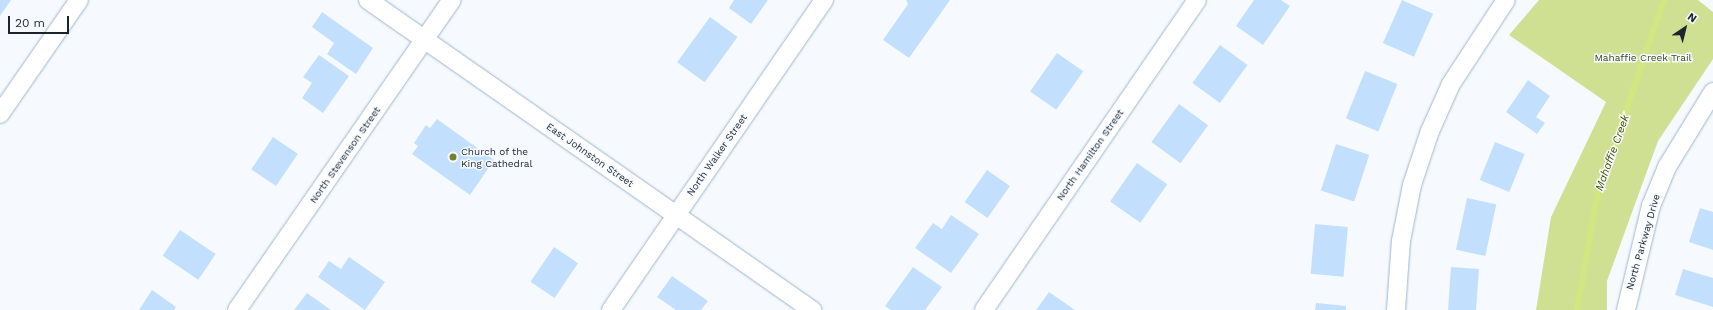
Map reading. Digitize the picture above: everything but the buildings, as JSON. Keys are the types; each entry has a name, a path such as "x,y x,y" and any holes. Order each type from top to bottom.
{"street":[{"path":"0,114 79,0"},
{"name":"East Johnston Street","path":"368,0 812,310"},
{"name":"North Stevenson Street","path":"237,310 452,0"},
{"name":"North Walker Street","path":"611,310 824,0"},
{"name":"North Hamilton Street","path":"984,310 1197,0"},
{"path":"1396,310 1401,241 1412,185 1430,131 1451,84 1506,0"},
{"name":"North Parkway Drive","path":"1626,310 1651,206 1667,167 1713,92"}],"green space":[{"name":"Mahaffie Creek Trail","path":"1539,0 1698,0 1713,12 1713,59 1658,141 1607,281 1607,310 1536,310 1551,217 1606,102 1509,35"}],"waterway":[{"name":"Mahaffie Creek","path":"1577,310 1598,191 1664,0"}],"place":[{"name":"Church of the King Cathedral","path":"453,157"}]}
